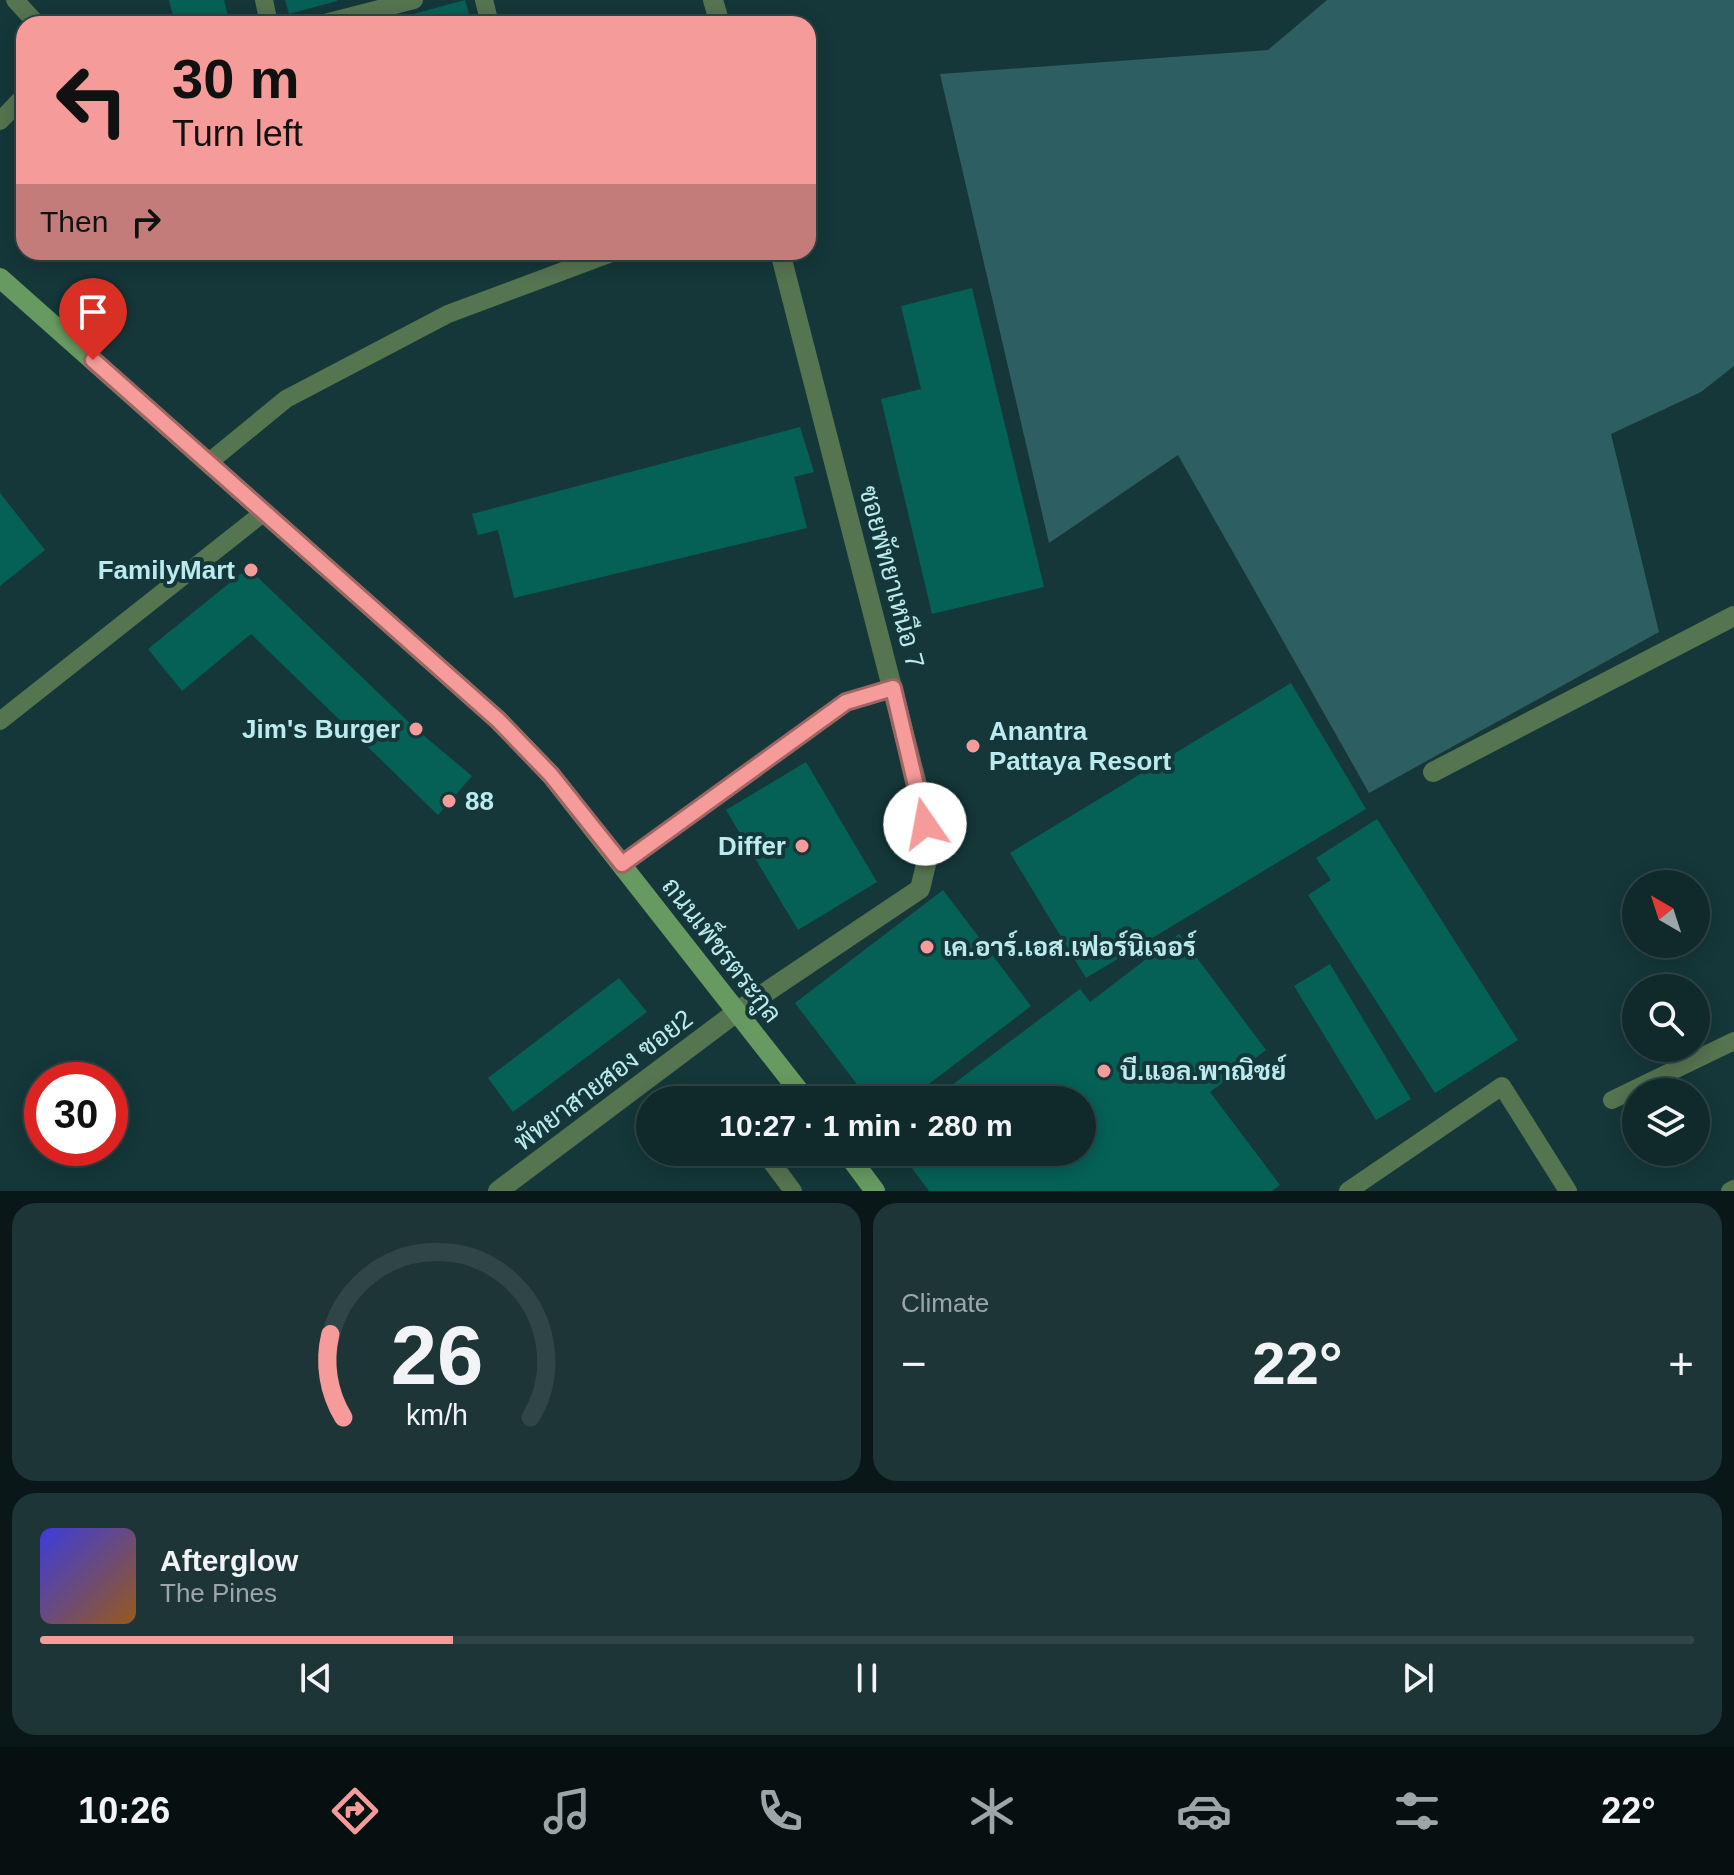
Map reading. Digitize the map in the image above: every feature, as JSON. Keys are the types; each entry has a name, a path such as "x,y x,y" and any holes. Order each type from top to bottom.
{"street":[{"name":"ซอยพัทยาเหนือ 7","path":"738,1011 920,889 930,848 893,688 782,260"},
{"name":"ถนนเพ็ชรตระกูล","path":"0,278 498,720 551,775 795,1086"},
{"path":"1433,772 1734,616"},
{"name":"พัทยาสายสอง ซอย2","path":"498,1191 738,1011"},
{"path":"856,1166 875,1191"}],"lane":[{"path":"15,0 30,16"},
{"path":"352,16 414,0"},
{"path":"0,121 16,104"},
{"path":"208,463 286,399 448,314 593,260"},
{"path":"0,721 263,513"},
{"path":"622,864 846,702 893,688"},
{"path":"1612,1100 1734,1041"},
{"path":"1348,1191 1502,1086 1568,1191"},
{"path":"774,1166 793,1191"}],"shaded area":[{"path":"1327,0 1734,0 1734,366 1701,392 1611,434 1659,632 1369,793 1178,455 1049,543 940,74 1268,50"}],"building":[{"path":"169,0 224,0 228,16 173,16"},
{"path":"285,0 337,0 337,1 289,14"},
{"path":"465,0 470,16 406,16"},
{"path":"972,288 1044,587 932,614 881,399 921,389 901,306"},
{"path":"800,427 814,472 794,477 807,528 514,598 498,530 478,535 472,514"},
{"path":"0,493 45,550 0,586"},
{"path":"248,568 416,729 472,776 438,815 251,634 182,691 148,649"},
{"path":"1291,683 1366,809 1086,978 1010,853"},
{"name":"Differ","path":"806,762 877,882 798,930 726,810"},
{"path":"1377,819 1518,1040 1435,1093 1308,895 1331,880 1316,858"},
{"name":"เค.อาร์.เอส.เฟอร์นิเจอร์","path":"943,890 1031,1006 926,1086 858,1086 795,1003"},
{"name":"บี.แอล.พาณิชย์","path":"1179,934 1266,1050 1210,1092 1280,1185 1272,1191 929,1191 910,1166 1096,1166 1096,1086 951,1086 1080,989 1090,1002"},
{"path":"1330,964 1411,1099 1376,1120 1294,986"},
{"path":"619,978 647,1012 513,1112 488,1078"}],"place":[{"name":"FamilyMart","path":"251,570"},
{"name":"Jim's Burger","path":"416,729"},
{"name":"Anantra Pattaya Resort","path":"973,746"},
{"name":"88","path":"449,801"},
{"name":"Differ","path":"802,846"},
{"name":"เค.อาร์.เอส.เฟอร์นิเจอร์","path":"927,947"},
{"name":"บี.แอล.พาณิชย์","path":"1104,1071"}],"route":[{"path":"93,360 498,720 551,775 622,864 846,702 893,688 925,824"}]}
